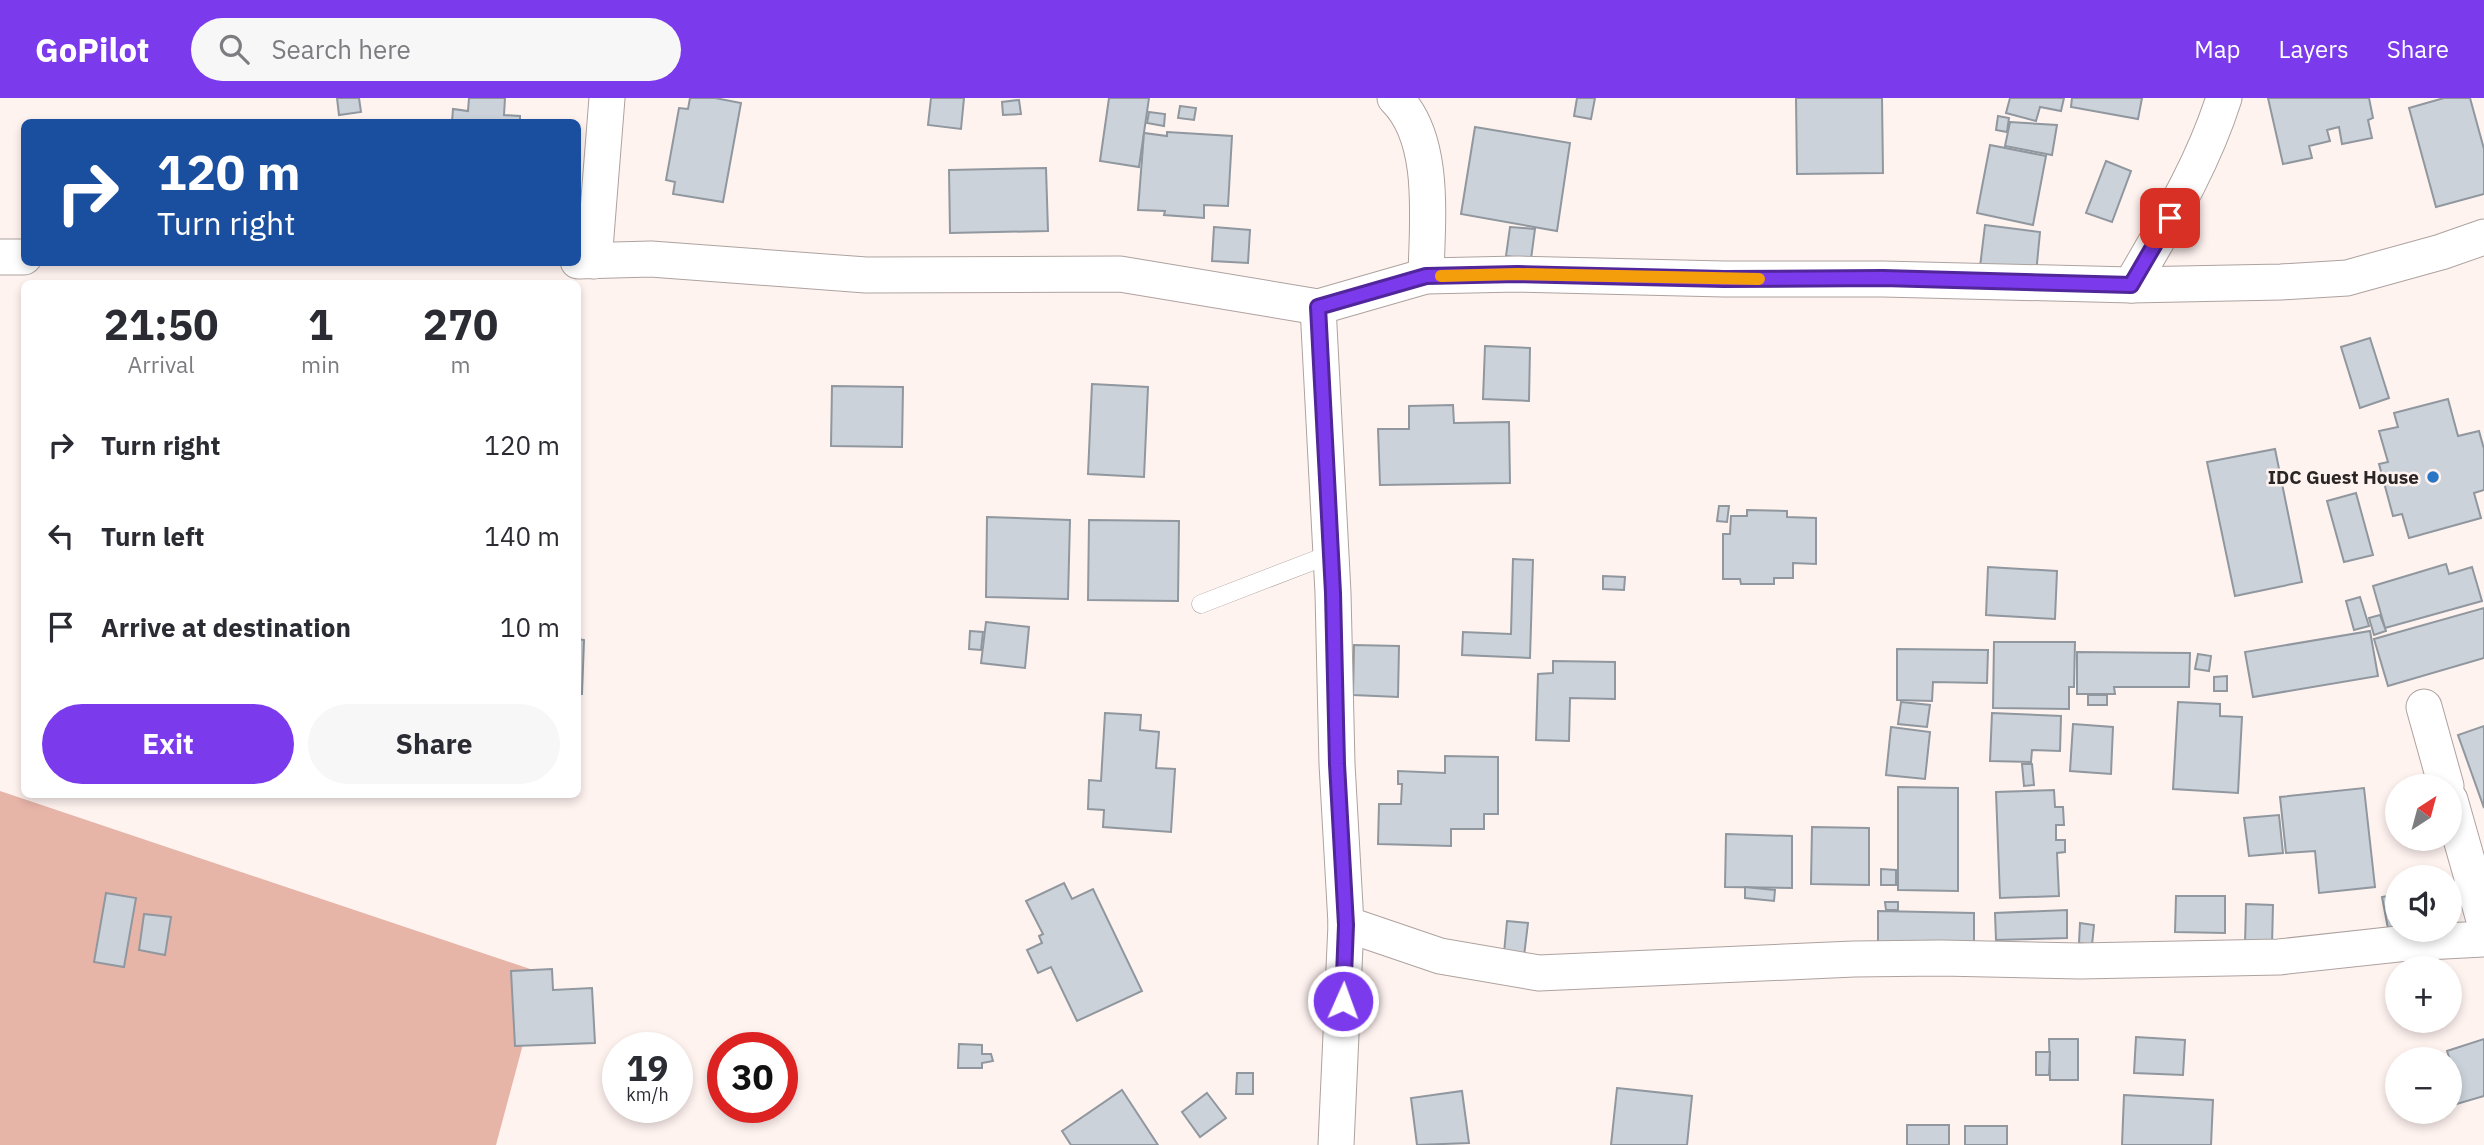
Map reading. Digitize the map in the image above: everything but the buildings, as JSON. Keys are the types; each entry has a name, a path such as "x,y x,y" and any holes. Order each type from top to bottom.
{"street":[{"path":"607,98 586,261 651,259 866,275 1120,274 1318,307 1426,276 1518,274 1724,279 1883,278 2131,285 2281,282 2347,278 2484,237"},
{"path":"1395,98 1412,120 1423,153 1427,202 1426,276"},
{"path":"2131,285 2183,195 2211,139 2224,98"},
{"path":"0,257 21,257"},
{"path":"1318,307 1346,925 1339,1129 1336,1145"},
{"path":"2424,707 2443,774"},
{"path":"2462,842 2484,920"},
{"path":"1346,925 1440,956 1539,973 1854,959 2080,961 2279,957 2407,943 2484,939"}],"lane":[{"path":"1201,604 1331,554"}],"shaded area":[{"path":"0,791 542,973 496,1145 0,1145"}],"slow traffic":[{"path":"1441,276 1518,274 1759,279"}],"place":[{"name":"IDC Guest House","path":"2433,477"}],"route":[{"path":"1343,1001 1346,925 1318,307 1426,276 1518,274 1724,279 1883,278 2131,285 2170,218"}]}
